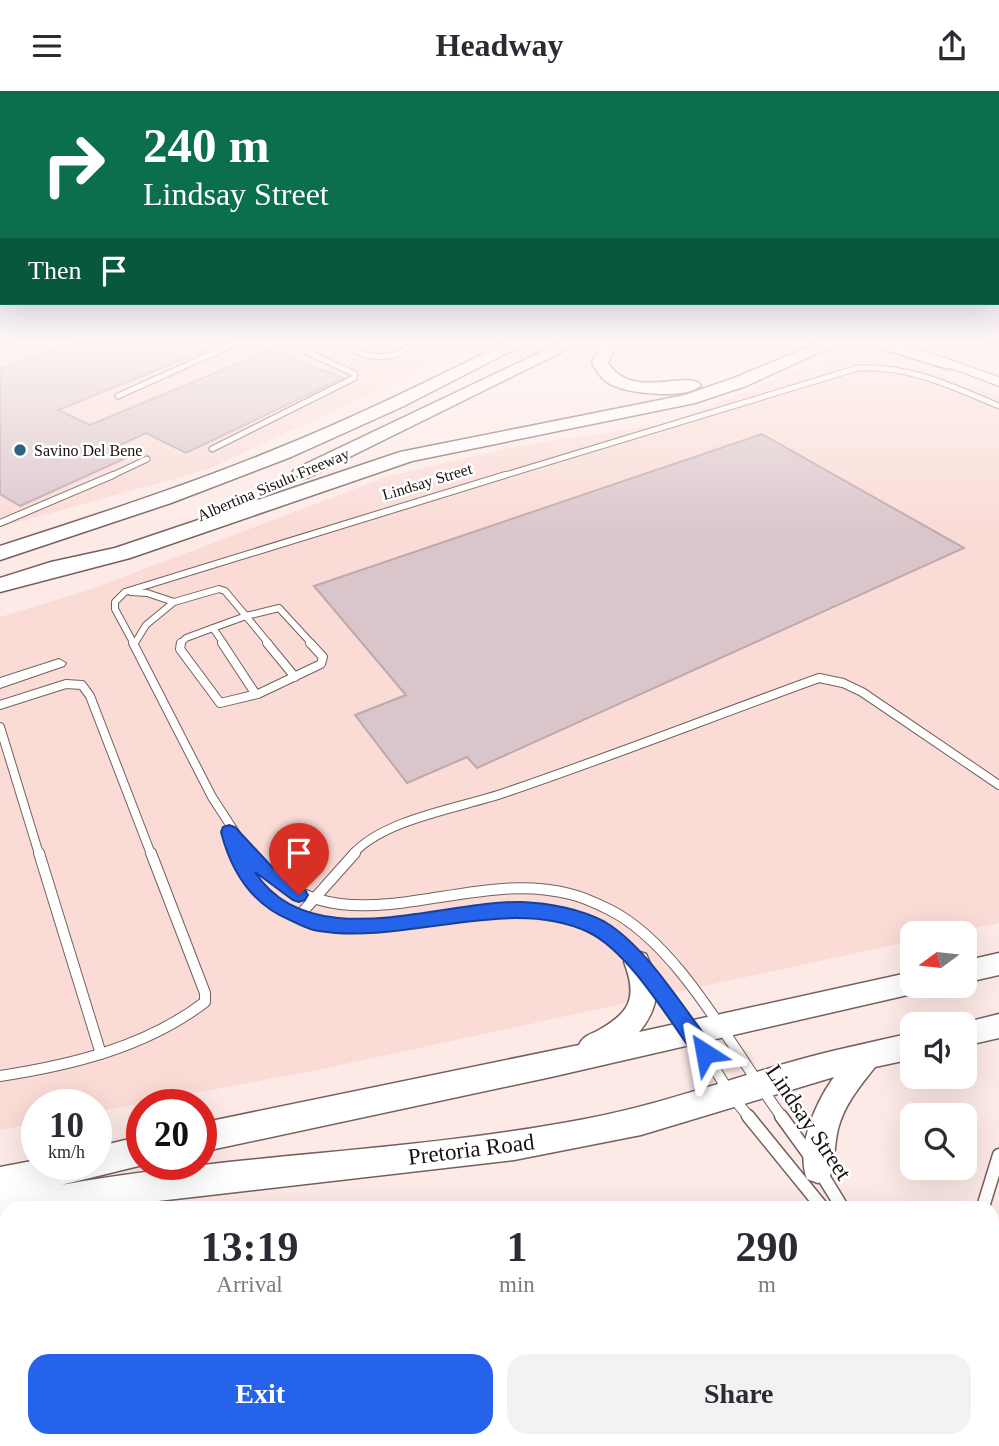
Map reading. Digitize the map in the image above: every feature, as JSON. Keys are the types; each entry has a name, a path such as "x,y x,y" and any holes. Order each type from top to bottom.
{"highway":[{"name":"Albertina Sisulu Freeway","path":"0,553 255,465 392,405"},
{"name":"Albertina Sisulu Freeway","path":"0,585 41,573 272,487 445,405"},
{"path":"41,573 147,545 407,456 476,440 664,405"}],"main road":[{"path":"551,1064 608,1039 635,1019 643,1007 646,989 644,975 637,962"},
{"path":"977,969 999,964"},
{"path":"217,1134 551,1064 900,986"},
{"path":"977,1031 999,1026"},
{"name":"Pretoria Road","path":"54,1201 123,1188 391,1160 562,1137 688,1110 759,1086 868,1055 900,1049"},
{"path":"818,1168 821,1137 831,1103 868,1055"},
{"path":"0,1182 21,1178"}],"street":[{"path":"0,683 59,663"}],"lane":[{"path":"212,449 300,405"},
{"name":"Lindsay Street","path":"736,405 125,592 117,598 115,609 135,643 229,832 236,856 250,883 276,905 298,917 318,923 372,927 486,913 541,911 568,916 597,927 617,940 637,962 692,1032 732,1095 817,1201"},
{"path":"0,523 147,459"},
{"path":"135,643 146,625 174,602 219,589 225,591 295,677"},
{"path":"125,592 147,593 174,602"},
{"path":"279,608 321,652 321,664 232,703 220,703 180,649 180,643 186,638 214,628 279,608"},
{"path":"214,628 256,693"},
{"path":"298,917 363,843 396,827 504,793 819,678 843,683 862,692 999,785"},
{"path":"0,705 66,684 82,685 90,696 205,993 205,1002 178,1022 101,1054 0,1076"},
{"path":"0,727 101,1054"},
{"name":"Lindsay Street","path":"229,832 267,873 299,895 313,900 357,907 513,889 549,889 570,893 610,909 639,929 719,1025 838,1201"},
{"path":"985,1201 999,1155"}],"shaded area":[{"path":"0,405 346,405 206,470 0,527"},
{"path":"712,405 999,405 999,923 977,928 977,921 900,921 900,944 322,1069 217,1089 126,1089 126,1106 112,1109 112,1089 21,1089 21,1126 0,1130 0,617 89,590 386,477 517,446 665,424"}],"building":[{"path":"0,405 70,405 58,410 90,425 137,405 286,405 186,453 146,433 111,449 128,457 20,506 0,494"},
{"path":"762,434 964,548 477,768 467,757 407,783 355,715 406,695 314,586"}],"place":[{"name":"Savino Del Bene","path":"20,450"}],"route":[{"path":"299,895 267,873 229,832 236,856 250,883 284,910 318,923 372,927 522,909 568,916 597,927 627,949 692,1032 705,1053"}]}
